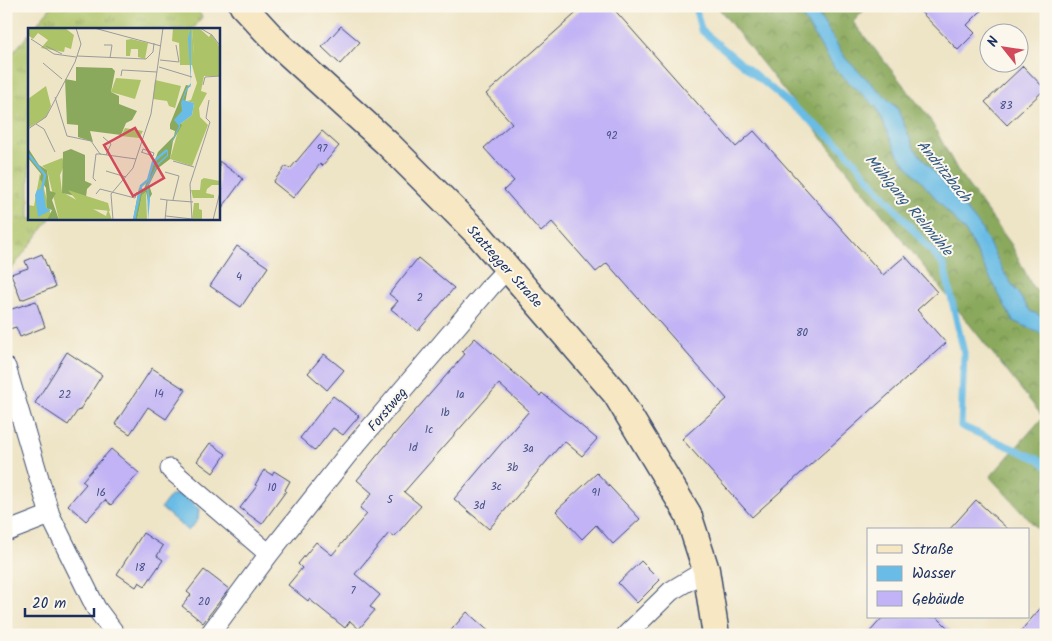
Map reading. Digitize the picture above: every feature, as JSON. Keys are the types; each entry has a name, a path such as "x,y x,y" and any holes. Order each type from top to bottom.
{"main road":[{"name":"Stattegger Straße","path":"244,6 278,44 388,144 479,235 616,394 688,514 706,570 716,635"}],"street":[{"name":"Forstweg","path":"209,635 269,554 348,454 508,268"},
{"path":"6,367 50,515 96,608 116,635"},
{"path":"170,469 269,554"},
{"path":"6,532 50,515"},
{"path":"626,635 671,591 706,570"}],"green space":[{"path":"52,6 195,6 202,17 194,28 34,28"},
{"path":"717,6 868,6 853,22 928,116 959,173 1011,244 1033,288 1046,294 1046,538 990,477 1043,417"},
{"path":"28,35 28,220 49,220 6,276 6,61"}],"water":[{"path":"796,6 813,6 846,59 897,108 914,148 980,226 1005,274 1030,311 1046,318 1046,336 1013,321 967,234 898,155 876,107 835,69"},
{"path":"171,495 182,495 199,509 198,520 188,531 161,508"}],"building":[{"path":"584,6 611,6 736,147 754,131 883,275 905,256 937,292 917,310 946,343 752,517 682,439 727,399 607,263 596,272 552,222 541,232 504,190 514,181 484,148 512,123 486,94"},
{"path":"915,6 986,6 967,25 975,33 958,50"},
{"path":"341,26 360,42 340,64 322,47"},
{"path":"1017,72 1029,72 1045,89 1007,125 985,102"},
{"path":"322,131 339,146 322,166 320,164 293,198 273,182 286,166 290,169"},
{"path":"220,162 243,179 220,211"},
{"path":"237,246 268,267 241,307 210,286"},
{"path":"42,254 55,287 21,300 11,274 28,268 25,261"},
{"path":"418,258 454,288 418,331 391,309 398,301 389,294"},
{"path":"36,301 45,327 20,337 16,327 6,330 6,311"},
{"path":"475,338 540,396 542,393 597,439 582,456 564,441 489,529 454,499 529,411 499,384 404,492 421,506 394,537 389,533 355,574 380,595 370,607 375,610 359,629 350,621 345,628 288,585 302,568 298,564 316,542 332,555 367,514 360,508 372,493 357,480 465,354 462,352"},
{"path":"67,352 102,375 68,425 35,403"},
{"path":"324,354 344,370 327,390 308,373"},
{"path":"152,368 186,390 166,419 148,407 130,434 115,424"},
{"path":"333,396 359,416 343,435 333,428 315,451 300,438"},
{"path":"210,443 226,454 213,473 197,461"},
{"path":"111,449 139,473 111,505 105,500 86,521 68,505 86,484 82,481"},
{"path":"264,470 272,475 274,471 290,481 286,491 262,524 240,508 257,486 255,485"},
{"path":"597,473 640,519 613,544 596,525 582,539 556,511"},
{"path":"976,500 1007,528 951,528"},
{"path":"143,533 163,546 157,556 163,560 145,586 139,582 136,587 117,574"},
{"path":"641,561 660,580 637,603 618,583"},
{"path":"204,570 229,589 203,623 182,606 191,595 187,592"},
{"path":"1046,602 1046,635 1017,635"},
{"path":"467,612 493,635 447,635"},
{"path":"882,618 938,618 955,635 867,635"}],"waterway":[{"name":"Mühlgang Rielmühle","path":"695,6 701,30 842,147 944,266 964,353 961,426 1040,460 1046,466"}],"water label":[{"name":"Andritzbach","path":"944,171"}]}
